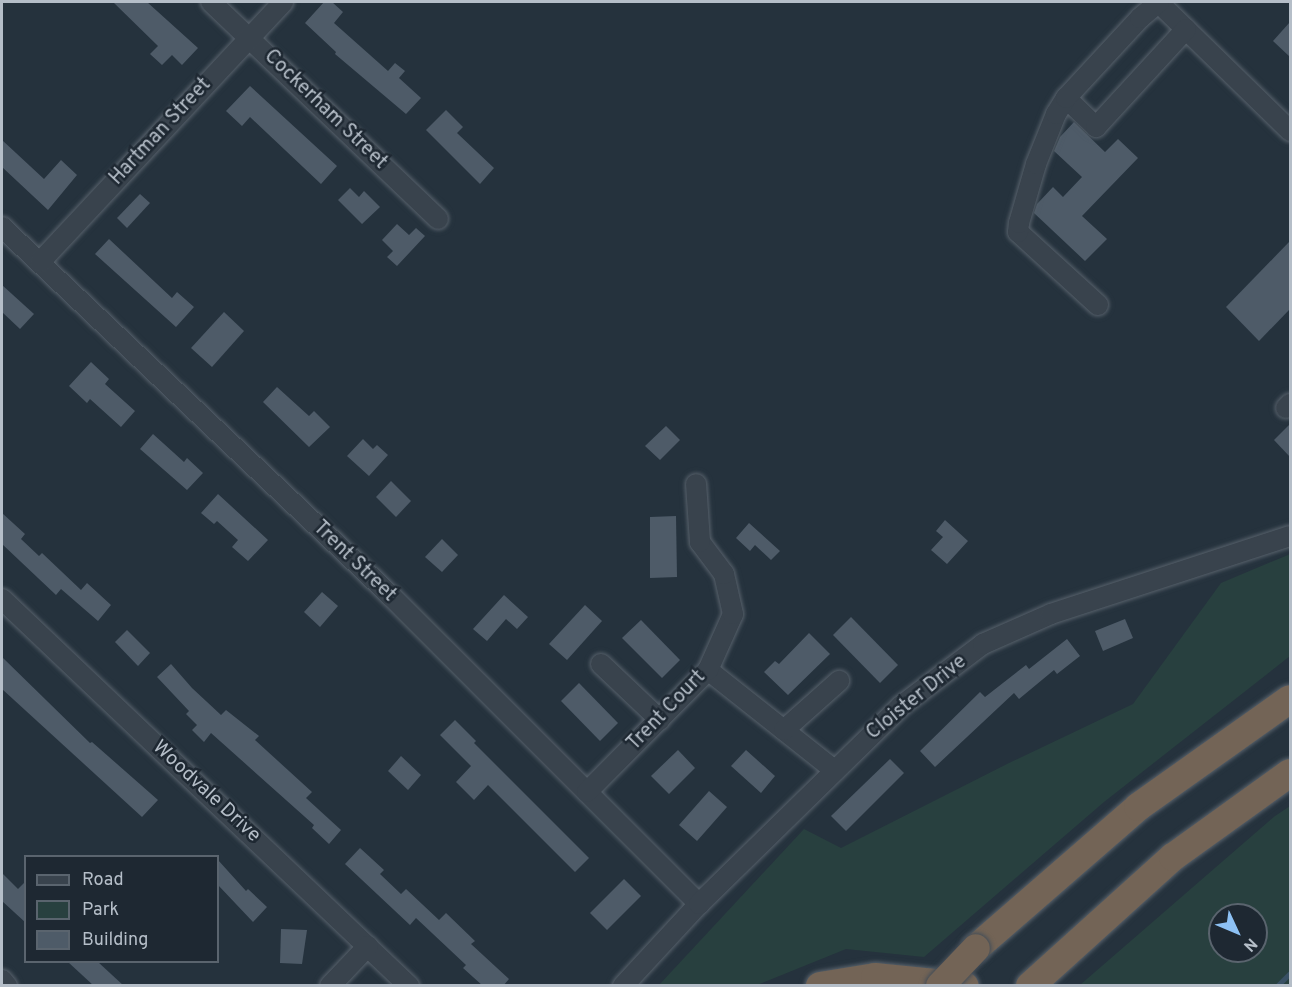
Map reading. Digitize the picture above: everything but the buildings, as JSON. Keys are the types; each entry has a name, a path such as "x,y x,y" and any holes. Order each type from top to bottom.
{"highway":[{"path":"940,986 976,948 1138,807 1290,699"},
{"path":"1035,980 1173,857 1290,773"},
{"path":"820,986 875,976 965,986"}],"street":[{"name":"Cockerham Street","path":"211,2 438,219"},
{"name":"Hartman Street","path":"40,262 283,2"},
{"path":"1098,305 1018,232 1036,164 1056,114 1066,98 1140,18 1159,2 1290,131"},
{"path":"1066,98 1096,127 1186,29"},
{"name":"Trent Street","path":"2,227 391,596 699,904"},
{"name":"Trent Court","path":"587,792 660,720 714,674 733,614 724,574 700,542 696,484"},
{"name":"Cloister Drive","path":"623,986 699,904 901,706 983,644 1051,615 1290,536"},
{"name":"Woodvale Drive","path":"2,599 409,986"},
{"path":"602,664 660,720"},
{"path":"714,674 834,770"},
{"path":"784,730 839,681"},
{"path":"330,986 368,946"},
{"path":"2,980 7,986"}],"green space":[{"path":"1290,554 1290,656 1104,802 924,957 846,949 757,985 659,985 804,829 841,848 1009,763 1133,704 1221,583"},
{"path":"1290,806 1290,985 1080,985 1275,816"}],"waterway":[{"path":"1277,986 1290,973"}]}
